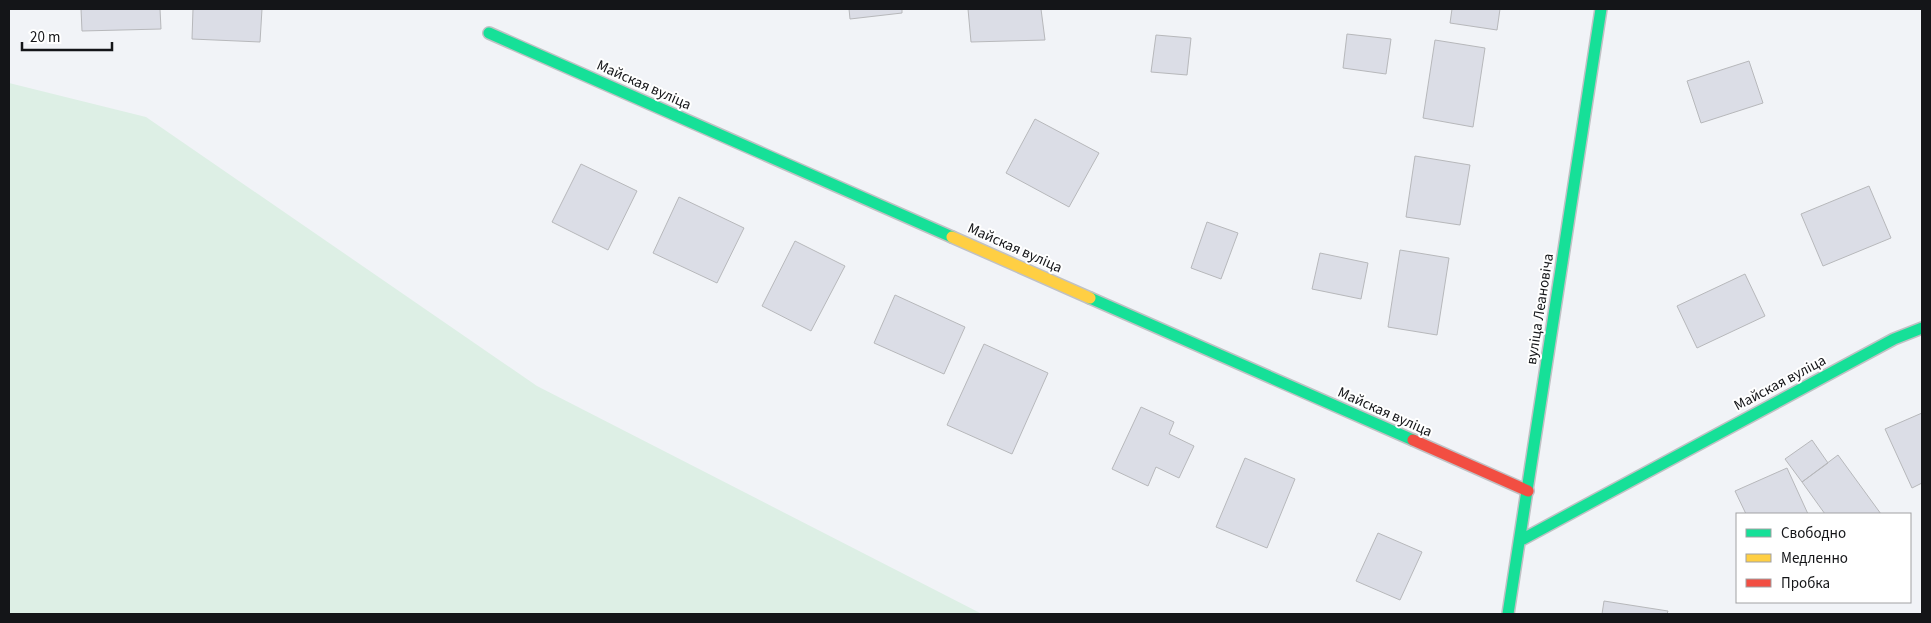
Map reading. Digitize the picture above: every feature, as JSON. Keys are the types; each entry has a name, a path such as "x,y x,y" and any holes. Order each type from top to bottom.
{"street":[{"name":"вуліца Леановіча","path":"1508,614 1521,540 1601,9"},
{"name":"Майская вуліца","path":"490,33 1528,492"},
{"name":"Майская вуліца","path":"1521,540 1894,339 1922,328"}],"green space":[{"path":"9,83 146,117 537,386 982,614 9,614"}],"building":[{"path":"81,9 160,9 161,29 82,31"},
{"path":"193,9 262,9 260,42 192,39"},
{"path":"849,9 902,9 902,13 850,19"},
{"path":"968,9 1041,9 1045,40 971,42"},
{"path":"1452,9 1500,9 1497,30 1450,23"},
{"path":"1347,34 1391,39 1386,74 1343,68"},
{"path":"1156,35 1191,38 1187,75 1151,72"},
{"path":"1435,40 1485,48 1473,127 1423,118"},
{"path":"1749,61 1763,103 1701,123 1687,81"},
{"path":"1035,119 1099,153 1069,207 1006,173"},
{"path":"1415,156 1470,165 1460,225 1406,217"},
{"path":"581,164 637,191 608,250 552,222"},
{"path":"1869,186 1891,238 1823,266 1801,214"},
{"path":"679,197 744,228 717,283 653,253"},
{"path":"1207,222 1238,233 1221,279 1191,268"},
{"path":"795,241 845,266 811,331 762,306"},
{"path":"1400,250 1449,258 1437,335 1388,327"},
{"path":"1320,253 1368,263 1361,299 1312,289"},
{"path":"1745,274 1765,316 1697,348 1677,306"},
{"path":"895,295 965,327 944,374 874,343"},
{"path":"984,344 1048,373 1012,454 947,425"},
{"path":"1141,407 1174,422 1169,434 1194,446 1179,478 1156,467 1148,486 1112,469"},
{"path":"1922,413 1922,483 1912,488 1885,429"},
{"path":"1812,440 1828,463 1802,482 1785,459"},
{"path":"1838,455 1880,513 1824,513 1802,482"},
{"path":"1245,458 1295,479 1267,548 1216,527"},
{"path":"1787,468 1808,513 1746,513 1735,491"},
{"path":"1378,533 1422,552 1400,600 1356,581"},
{"path":"1604,601 1668,611 1667,614 1602,614"}],"traffic: fast":[{"path":"1508,614 1601,9"},
{"path":"489,33 952,237"},
{"path":"1090,298 1413,440"},
{"path":"1521,540 1894,339 1922,328"}],"traffic: slow":[{"path":"952,237 1090,298"}],"traffic: jam":[{"path":"1413,440 1528,491"}]}
